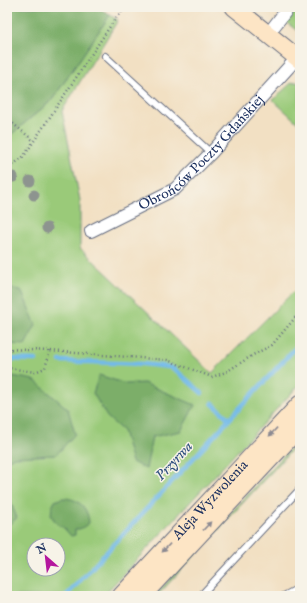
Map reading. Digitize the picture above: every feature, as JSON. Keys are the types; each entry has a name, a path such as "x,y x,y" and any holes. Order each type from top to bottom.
{"main road":[{"name":"Obrońców Poczty Gdańskiej","path":"234,7 299,59"},
{"name":"Aleja Wyzwolenia","path":"121,596 300,404"},
{"name":"Aleja Wyzwolenia","path":"142,596 300,427"}],"street":[{"path":"268,34 289,7"},
{"name":"Obrońców Poczty Gdańskiej","path":"90,230 175,189 211,153 299,59"}],"lane":[{"path":"105,56 211,153"},
{"path":"203,592 300,489"},
{"path":"284,596 295,590 300,593"}],"path":[{"path":"7,170 24,156 115,18 126,7"},
{"path":"99,42 103,44"},
{"path":"7,110 11,122 34,141"},
{"path":"7,349 167,360 212,377 226,372 272,345 300,312"},
{"path":"7,369 36,372 45,368 50,351"}],"green space":[{"path":"7,7 97,7 110,15 52,100 7,138"},
{"path":"297,12 300,15 300,33 287,23 290,16"},
{"path":"110,15 118,20 62,111 80,200 80,248 212,373 300,285 300,384 103,596 7,596 7,138 52,100"},
{"path":"291,83 300,83 300,125 273,100"},
{"path":"7,288 21,290 36,325 25,345 7,344"},
{"path":"7,375 34,380 68,409 75,434 56,455 14,457 7,461"},
{"path":"99,375 126,384 144,383 195,405 181,431 152,437 146,469 132,462 123,431 107,417 93,393"},
{"path":"300,438 300,441 157,596 154,596"},
{"path":"7,492 17,518 7,526"},
{"path":"62,498 68,498 81,504 87,512 89,523 82,528 75,530 75,535 71,536 64,528 56,523 51,515 52,507 55,501"}],"waterway":[{"name":"Przyrwa","path":"66,596 300,343"},
{"path":"7,359 36,360"},
{"path":"60,361 143,364 169,367 174,369 202,393"},
{"path":"212,403 229,419"}]}
